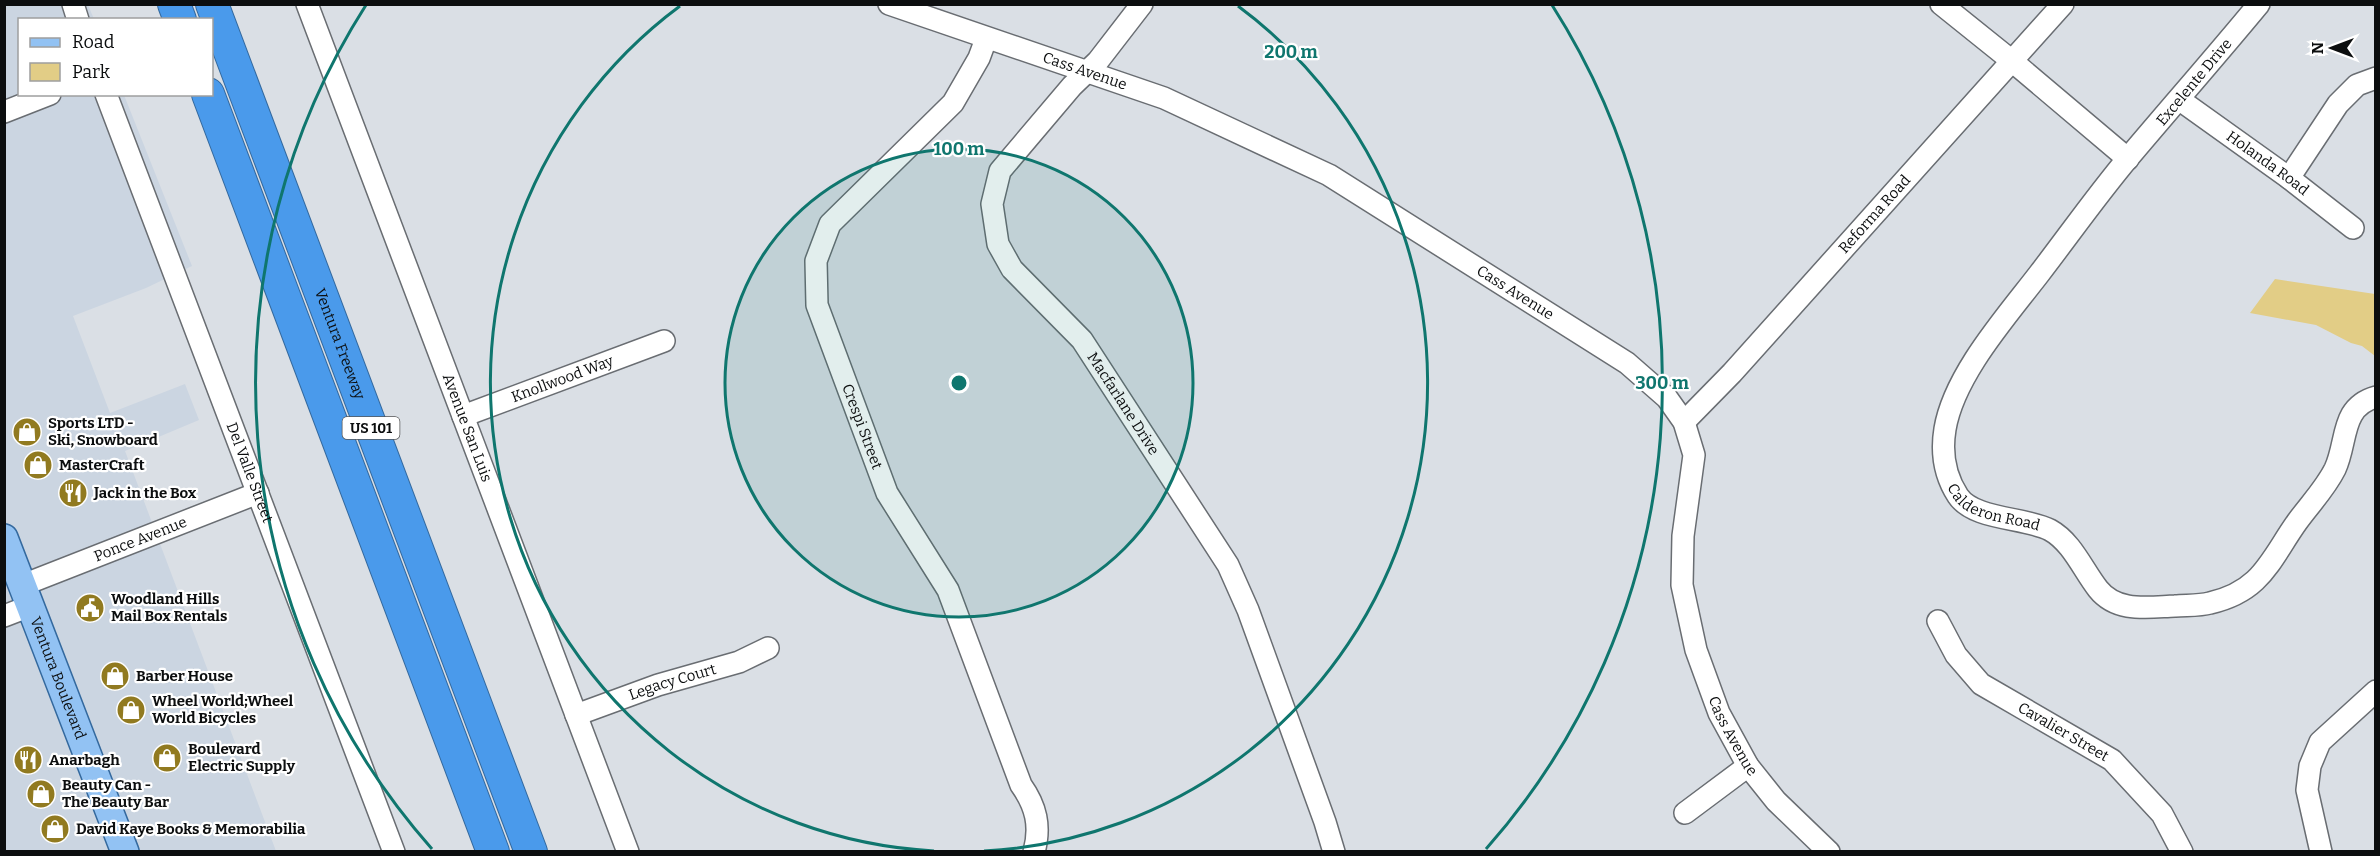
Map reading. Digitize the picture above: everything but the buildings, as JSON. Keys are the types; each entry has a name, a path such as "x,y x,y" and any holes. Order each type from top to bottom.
{"highway":[{"name":"Ventura Freeway","path":"212,4 531,852"},
{"name":"US 101","path":"209,96 493,852"}],"main road":[{"name":"Ventura Boulevard","path":"4,538 124,852"}],"street":[{"name":"Avenue San Luis","path":"307,4 628,852"},
{"name":"Cass Avenue","path":"889,4 1164,98 1329,175 1627,363 1667,398 1684,422 1694,455 1683,536 1682,585 1696,650 1719,713 1748,766 1776,801 1829,852"},
{"name":"Macfarlane Drive","path":"1142,4 1098,61 1000,171 992,204 998,244 1012,269 1082,340 1228,565 1248,610 1334,852"},
{"path":"1941,4 2128,159"},
{"name":"Reforma Road","path":"1684,422 1740,364 2063,4"},
{"name":"Excelente Drive","path":"2128,159 2259,4"},
{"name":"Crespi Street","path":"986,39 979,58 952,103 830,224 816,261 817,305 887,493 948,590 1021,785 1032,801 1037,818 1035,847"},
{"path":"2289,178 2338,104 2357,85 2376,78"},
{"path":"4,112 45,96"},
{"name":"Del Valle Street","path":"107,96 394,852"},
{"name":"Holanda Road","path":"2180,100 2289,178 2353,228"},
{"name":"Calderon Road","path":"2128,159 1979,353 1955,398 1945,427 1943,453 1947,478 1960,500 1982,512 2039,524 2056,533 2072,551 2100,592 2114,602 2132,608 2207,604 2232,597 2269,568 2297,522 2327,483 2336,466 2351,414 2356,406 2376,397"},
{"name":"Knollwood Way","path":"463,416 664,341"},
{"name":"Ponce Avenue","path":"4,616 26,596 258,493"},
{"name":"Cavalier Street","path":"1938,621 1956,655 1981,684 2112,760 2162,814 2182,852"},
{"name":"Legacy Court","path":"576,715 658,685 739,662 768,648"},
{"path":"2321,852 2307,790 2310,766 2320,742 2376,691"},
{"path":"1685,813 1748,766"}],"shaded area":[{"path":"5,5 88,5 94,18 18,18 18,96 124,96 192,266 146,288 73,316 110,413 185,384 199,420 125,451 276,851 5,852"}],"green space":[{"path":"2275,279 2375,294 2375,356 2362,346 2351,343 2316,325 2250,313"}],"place":[{"name":"Sports LTD - Ski, Snowboard","path":"27,432"},
{"name":"MasterCraft","path":"38,465"},
{"name":"Jack in the Box","path":"73,493"},
{"name":"Woodland Hills Mail Box Rentals","path":"90,608"},
{"name":"Barber House","path":"115,676"},
{"name":"Wheel World;Wheel World Bicycles","path":"131,710"},
{"name":"Boulevard Electric Supply","path":"167,758"},
{"name":"Anarbagh","path":"28,760"},
{"name":"Beauty Can - The Beauty Bar","path":"41,794"},
{"name":"David Kaye Books & Memorabilia","path":"55,829"}]}
